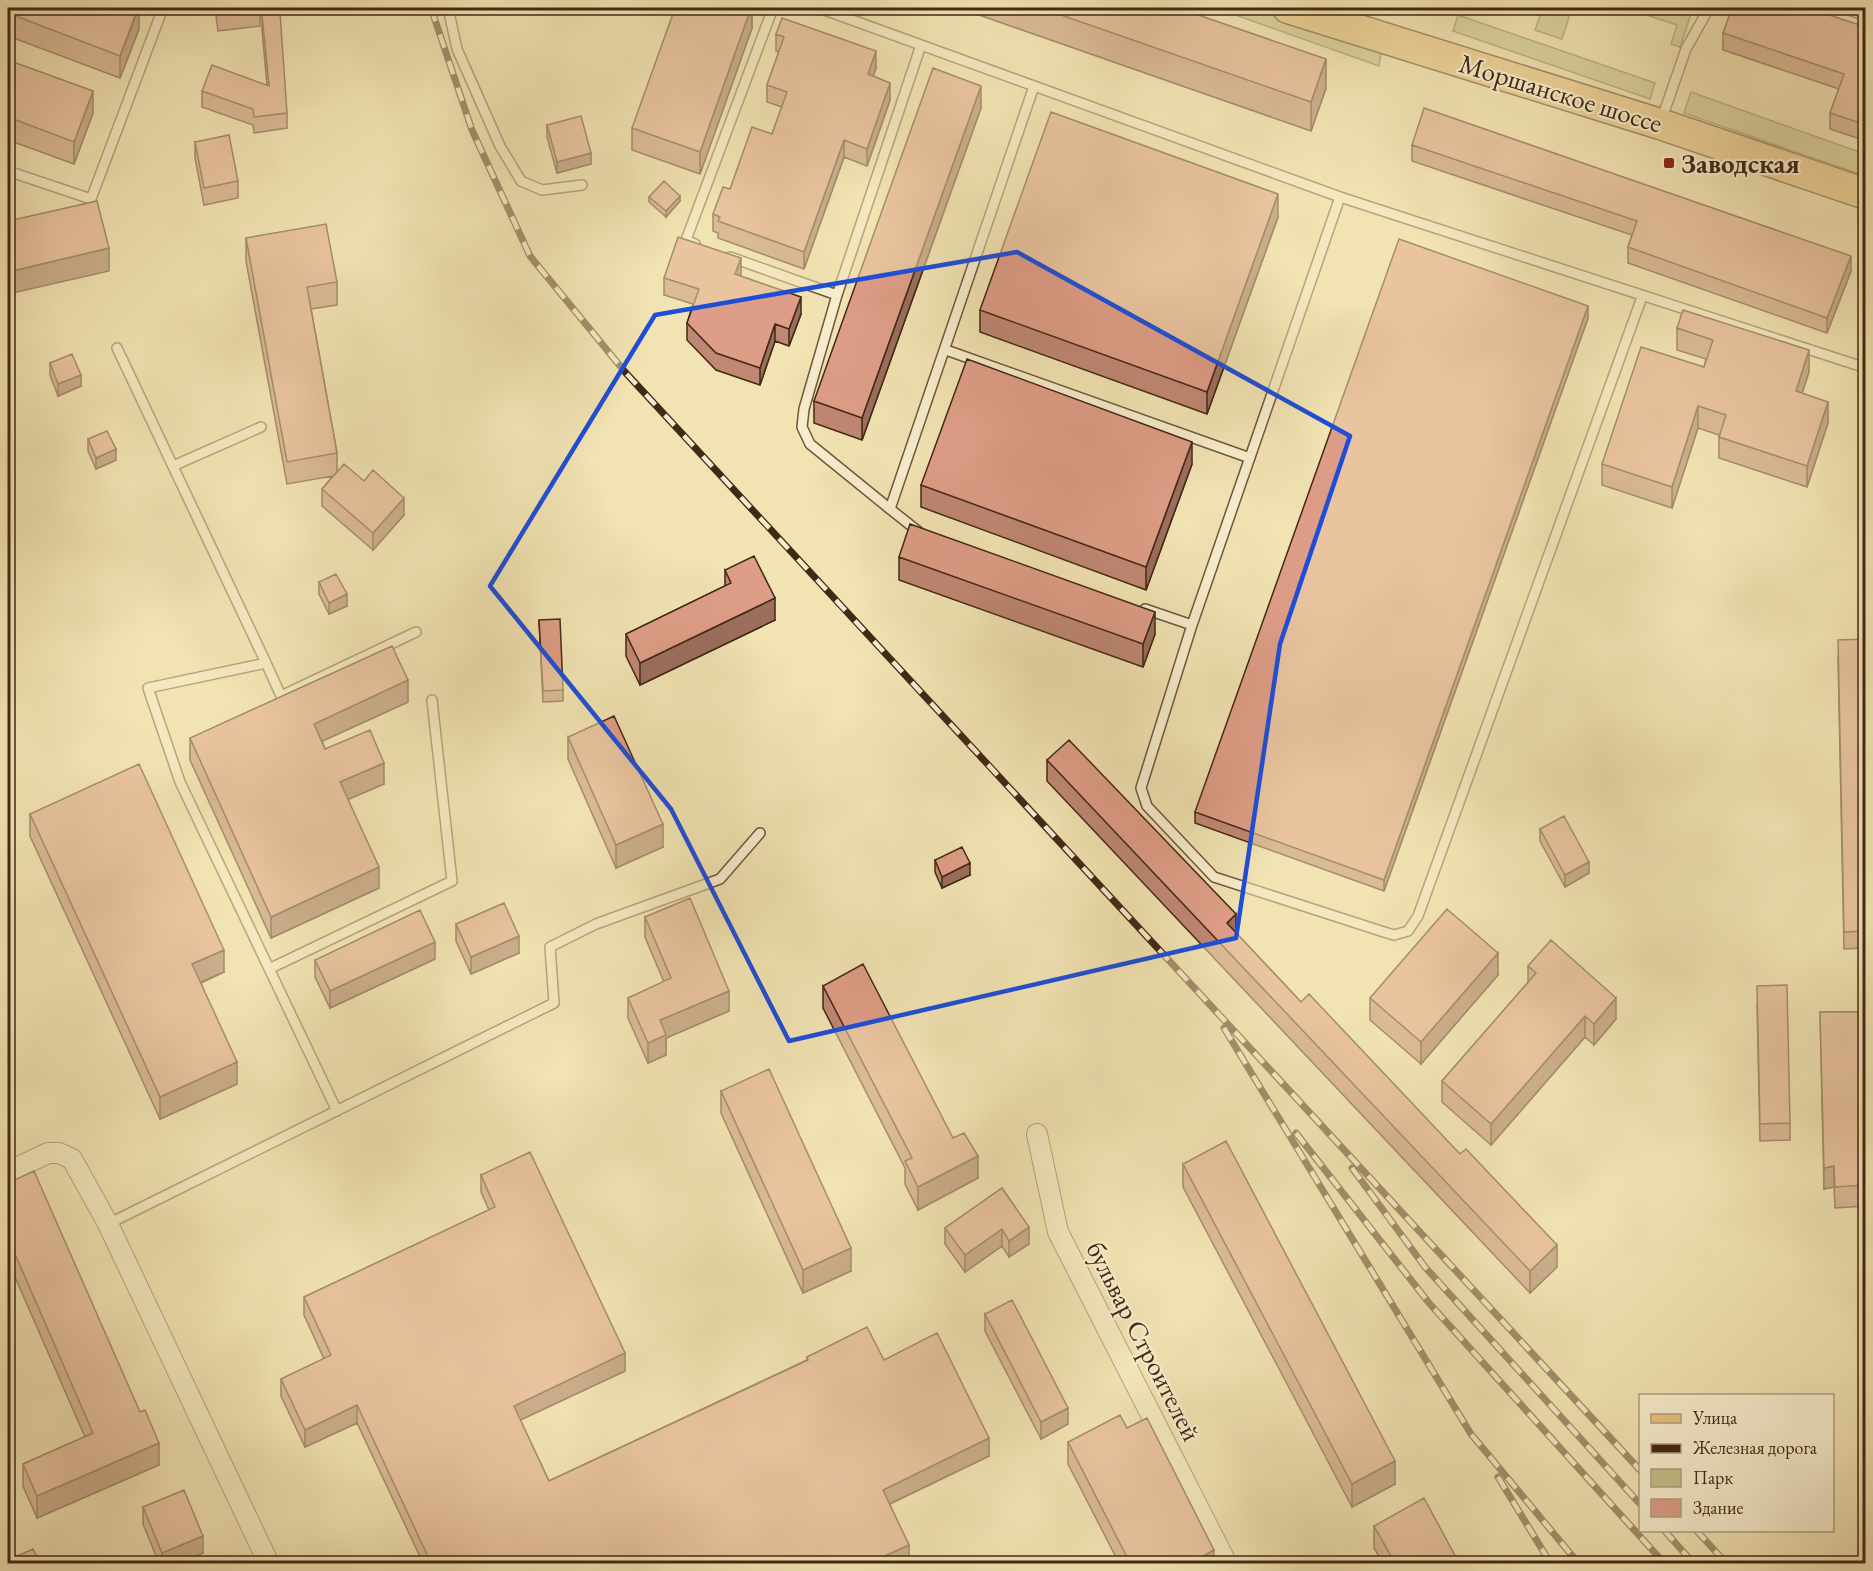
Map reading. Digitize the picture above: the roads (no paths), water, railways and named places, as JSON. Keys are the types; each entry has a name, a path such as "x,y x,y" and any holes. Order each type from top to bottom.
{"main road":[{"name":"Моршанское шоссе","path":"1295,9 1660,124 1866,194"}],"street":[{"name":"бульвар Строителей","path":"1037,1134 1058,1232 1227,1563"},
{"path":"8,1172 48,1153 59,1153 72,1160 108,1224 269,1563"}],"lane":[{"path":"8,171 91,199 164,8"},
{"path":"448,8 457,49 500,146 521,181 542,190 582,186"},
{"path":"707,248 686,240 773,8"},
{"path":"819,8 1340,197 1866,368"},
{"path":"1660,124 1686,49 1709,8"},
{"path":"1810,8 1866,27"},
{"path":"921,45 837,295 804,409 804,433 810,444 917,531 928,535"},
{"path":"890,509 1034,86"},
{"path":"1340,197 1192,625 1141,788 1147,806 1214,877 1394,935 1408,931 1418,916 1642,297"},
{"path":"718,252 837,295"},
{"path":"117,348 281,696 416,632"},
{"path":"946,350 1250,458"},
{"path":"173,466 261,427"},
{"path":"1137,606 1192,625"},
{"path":"266,663 148,688 180,782 337,1111"},
{"path":"269,969 452,881 432,700"},
{"path":"108,1224 554,1003 550,947 596,924 720,879 760,833"}],"railway":[{"path":"431,8 472,130 530,256 625,372 1639,1469"},
{"path":"1224,1028 1471,1434 1579,1564"},
{"path":"1296,1133 1429,1303 1665,1564"},
{"path":"1352,1168 1425,1267 1639,1503"},
{"path":"1498,1477 1551,1564"},
{"path":"1666,1532 1694,1564"},
{"path":"1698,1532 1727,1564"}],"place":[{"name":"Заводская","path":"1669,163"}]}
